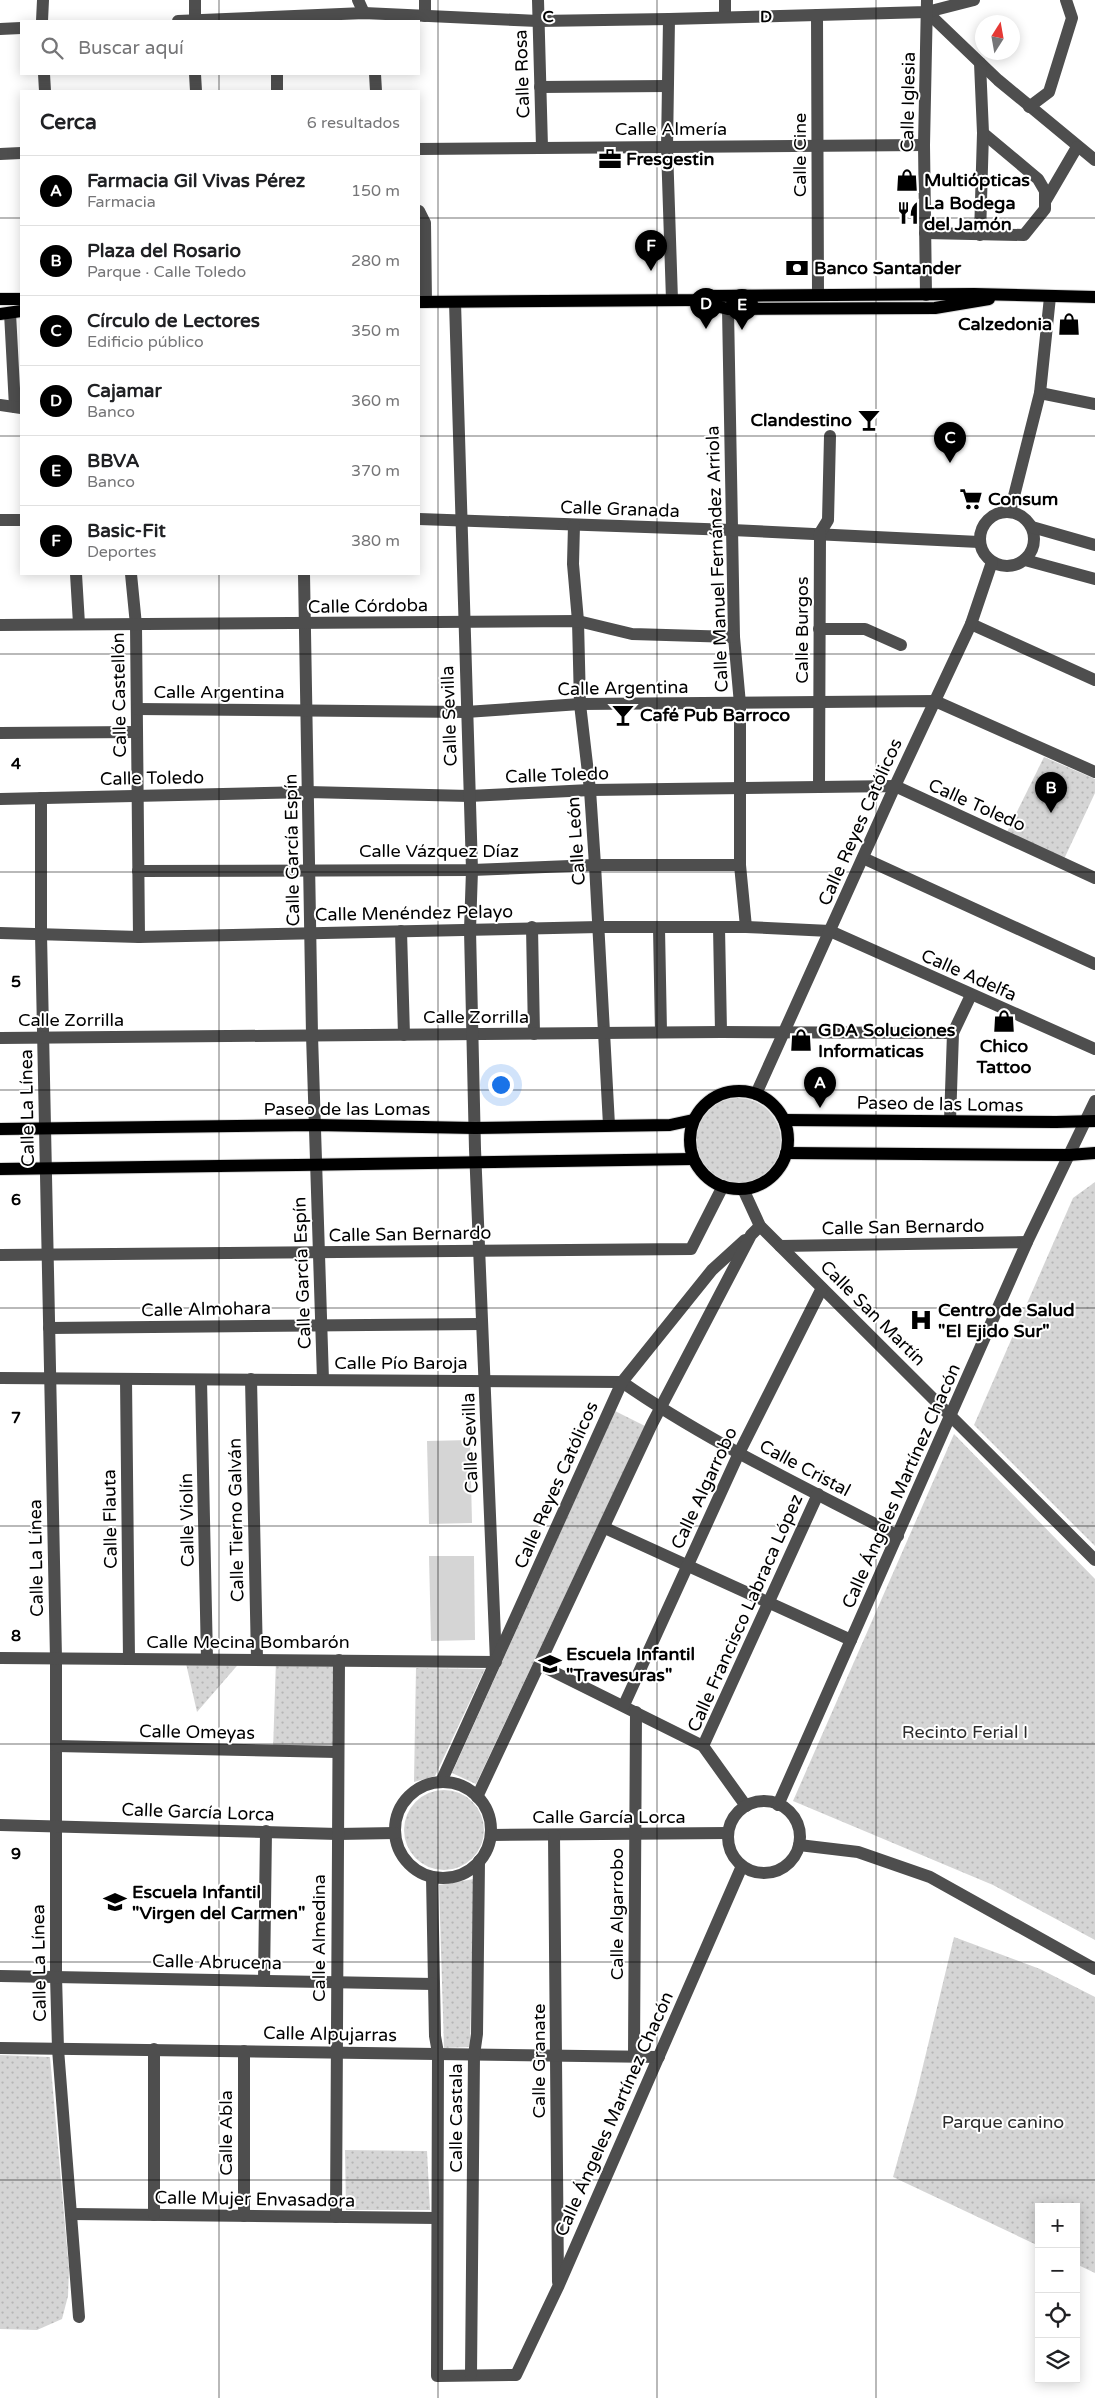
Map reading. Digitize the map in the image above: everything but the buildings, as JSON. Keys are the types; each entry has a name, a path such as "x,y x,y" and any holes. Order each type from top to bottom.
{"main road":[{"path":"422,302 694,300 711,296 818,295 1095,297"},
{"path":"881,307 926,295"},
{"path":"728,309 743,303 778,302 780,296"},
{"path":"694,300 728,309 935,308 1006,296"},
{"path":"0,299 20,299"},
{"path":"742,1091 756,1094 777,1109 784,1120 788,1142 786,1153 780,1167 770,1178 758,1186 743,1189 723,1186 707,1178 693,1159 690,1133 693,1120 701,1108 713,1098 726,1092 742,1091"},
{"name":"Paseo de las Lomas","path":"0,1129 315,1125 475,1128 670,1125 693,1120"},
{"name":"Paseo de las Lomas","path":"784,1120 1090,1121"},
{"path":"786,1153 1069,1155 1095,1153"},
{"path":"0,1169 316,1164 476,1164 693,1159"}],"street":[{"path":"42,0 42,20"},
{"path":"195,0 195,20"},
{"path":"358,0 371,16"},
{"path":"425,0 425,16"},
{"name":"Calle Rosa","path":"538,0 542,147"},
{"path":"725,17 726,0"},
{"path":"237,20 371,16 425,16 538,21 669,19 817,14 927,6 974,0"},
{"path":"1029,107 1049,92 1072,18 1066,0"},
{"path":"927,6 980,64 1029,107 1095,160"},
{"name":"Calle Iglesia","path":"926,295 924,145 927,6"},
{"name":"Calle Cine","path":"817,14 818,295"},
{"path":"669,19 667,148 672,300"},
{"path":"0,29 20,28"},
{"path":"980,64 983,132 980,235"},
{"path":"44,75 45,90"},
{"path":"196,75 196,90"},
{"path":"277,90 278,75"},
{"path":"376,75 376,90"},
{"path":"540,87 667,86"},
{"path":"925,233 1024,235 1046,209 1045,191 1038,179 983,132"},
{"name":"Calle Almería","path":"420,149 924,145"},
{"path":"1046,200 1077,147"},
{"path":"0,154 20,153"},
{"path":"420,212 425,224 422,302"},
{"path":"1010,512 1040,393 1050,298"},
{"name":"Calle Sevilla","path":"455,302 462,521 463,622 472,870 470,930 472,1034 496,1662"},
{"path":"0,406 18,408 8,312 20,306"},
{"name":"Calle Manuel Fernández Arriola","path":"728,309 734,637 740,704 740,865 746,927"},
{"path":"1040,393 1095,404"},
{"path":"820,533 828,520 830,436"},
{"path":"1032,528 1034,545 1025,560 1009,567 992,562 981,550 979,542 983,526 988,519 994,515 1010,512 1019,514 1032,528 1095,544"},
{"name":"Calle Granada","path":"420,519 820,533 979,542"},
{"path":"0,520 20,520"},
{"name":"Calle León","path":"574,525 573,564 578,621 580,704 590,790 609,1125"},
{"name":"Calle Burgos","path":"819,786 820,533"},
{"path":"1025,560 1095,579"},
{"name":"Calle Reyes Católicos","path":"756,1094 895,786 971,624 992,562"},
{"path":"76,575 80,624"},
{"name":"Calle Castellón","path":"131,575 136,625 139,937"},
{"name":"Calle García Espín","path":"304,575 312,933 312,1035 323,1380"},
{"name":"Calle Córdoba","path":"0,625 578,621 632,634 734,637"},
{"path":"971,624 1095,680"},
{"path":"819,629 865,629 901,645"},
{"name":"Calle Argentina","path":"137,709 306,709 466,712 580,704 740,704 820,700 935,701 1095,772"},
{"path":"0,733 137,732"},
{"name":"Calle Toledo","path":"0,799 308,792 470,796 590,790 895,786 1095,878"},
{"name":"Calle La Línea","path":"40,798 45,1168 56,1658 56,1976 58,2049 79,2317"},
{"path":"863,858 1095,964"},
{"name":"Calle Vázquez Díaz","path":"138,871 472,870 595,865 740,865"},
{"name":"Calle Menéndez Pelayo","path":"0,933 139,937 599,927 746,927 830,931"},
{"path":"719,927 721,1032"},
{"path":"532,928 534,1034"},
{"path":"659,928 661,1032"},
{"path":"401,931 404,1034"},
{"name":"Calle Adelfa","path":"830,931 1095,1049"},
{"path":"950,1121 952,1033 971,995"},
{"name":"Calle Zorrilla","path":"0,1038 785,1031 952,1033"},
{"name":"Calle Ángeles Martínez Chacón","path":"778,1804 1027,1242 1069,1155 1090,1121 1095,1101"},
{"name":"Calle San Bernardo","path":"0,1255 691,1248 723,1186"},
{"name":"Calle San Martín","path":"743,1189 756,1230 780,1246 1095,1560"},
{"path":"478,1796 660,1408 756,1230"},
{"name":"Calle Reyes Católicos","path":"441,1782 622,1382 712,1270 756,1230"},
{"name":"Calle San Bernardo","path":"780,1246 1027,1242"},
{"name":"Calle Algarrobo","path":"624,1705 686,1566 822,1288"},
{"name":"Calle Almohara","path":"49,1328 482,1324"},
{"name":"Calle Pío Baroja","path":"0,1378 622,1382"},
{"name":"Calle Flauta","path":"126,1379 129,1659"},
{"name":"Calle Violín","path":"201,1380 207,1659"},
{"name":"Calle Tierno Galván","path":"251,1380 256,1659"},
{"name":"Calle Cristal","path":"622,1382 660,1408 740,1453 898,1536"},
{"name":"Calle Francisco Labraca López","path":"703,1746 818,1494"},
{"path":"605,1528 852,1640"},
{"name":"Calle Mecina Bombarón","path":"0,1658 496,1662"},
{"name":"Calle Almedina","path":"336,2217 339,1660"},
{"path":"540,1665 624,1705 703,1746 746,1806"},
{"name":"Calle Algarrobo","path":"634,2056 636,1712"},
{"name":"Calle Omeyas","path":"56,1746 338,1752"},
{"path":"441,1782 454,1783 467,1788 478,1796 486,1808 490,1821 491,1835 487,1849 480,1861 470,1870 458,1876 445,1878 432,1877 418,1871 406,1861 398,1848 395,1833 396,1818 402,1804 413,1793 426,1785 441,1782"},
{"path":"756,1802 778,1804 788,1811 796,1821 800,1832 799,1845 795,1856 787,1865 777,1871 758,1872 742,1866 734,1857 729,1846 728,1834 731,1823 737,1813 746,1806 756,1802"},
{"name":"Calle García Lorca","path":"0,1826 55,1825 338,1834 395,1833"},
{"path":"264,1980 266,1831"},
{"name":"Calle García Lorca","path":"491,1835 728,1834"},
{"name":"Calle Granate","path":"554,1835 558,2287"},
{"path":"799,1845 858,1852 930,1877 1095,1969"},
{"name":"Calle Castala","path":"432,1877 435,2036 438,2053 437,2376 471,2375 474,2055 477,2034 480,1861"},
{"name":"Calle Ángeles Martínez Chacón","path":"471,2375 516,2375 558,2287 742,1866"},
{"name":"Calle Abrucena","path":"0,1976 434,1984"},
{"name":"Calle Alpujarras","path":"0,2048 659,2057"},
{"path":"154,2050 154,2215"},
{"name":"Calle Abla","path":"244,2050 244,2216"},
{"name":"Calle Mujer Envasadora","path":"72,2214 437,2218"}],"green space":[{"path":"1044,757 1095,779 1095,793 1064,859 1007,832"},
{"path":"738,1098 762,1105 774,1117 781,1141 774,1165 762,1177 738,1184 714,1177 702,1165 695,1141 702,1117 714,1105"},
{"path":"1095,1182 1095,1546 974,1425 1073,1198"},
{"path":"615,1411 645,1426 476,1784 452,1773"},
{"name":"Recinto Ferial I","path":"954,1434 1095,1579 1095,1940 993,1885 793,1801"},
{"path":"470,1440 472,1523 429,1524 427,1441"},
{"path":"429,1556 474,1556 475,1640 431,1641"},
{"path":"185,1659 242,1660 197,1712"},
{"path":"276,1660 339,1660 337,1752 273,1751"},
{"path":"416,1668 485,1669 435,1776 414,1782"},
{"path":"444,1790 459,1793 472,1802 481,1815 484,1830 481,1845 472,1858 459,1867 444,1870 429,1867 416,1858 407,1845 404,1830 407,1815 416,1802 429,1793"},
{"path":"474,1879 470,2047 444,2048 439,1885"},
{"name":"Parque canino","path":"954,1937 1040,1969 1095,1997 1095,2273 1080,2266 1080,2203 1035,2203 1035,2244 893,2177 916,2095"},
{"path":"0,2055 50,2057 69,2270 68,2296 62,2319 37,2330 0,2329"},
{"path":"345,2150 427,2151 430,2210 346,2210"}],"place":[{"name":"Fresgestin","path":"610,159"},
{"name":"Multiópticas","path":"907,180"},
{"name":"La Bodega del Jamón","path":"908,213"},
{"name":"Banco Santander","path":"797,268"},
{"name":"Basic-Fit","path":"651,271"},
{"name":"Calzedonia","path":"1069,324"},
{"name":"Cajamar","path":"706,329"},
{"name":"BBVA","path":"742,330"},
{"name":"Clandestino","path":"869,420"},
{"name":"Círculo de Lectores","path":"950,463"},
{"name":"Consum","path":"971,499"},
{"name":"Café Pub Barroco","path":"623,715"},
{"name":"Plaza del Rosario","path":"1051,813"},
{"name":"Chico Tattoo","path":"1004,1021"},
{"name":"GDA Soluciones Informaticas","path":"801,1040"},
{"name":"Farmacia Gil Vivas Pérez","path":"820,1108"},
{"name":"Centro de Salud \"El Ejido Sur\"","path":"921,1320"},
{"name":"Escuela Infantil \"Travesuras\"","path":"550,1664"},
{"name":"Escuela Infantil \"Virgen del Carmen\"","path":"115,1902"}]}
